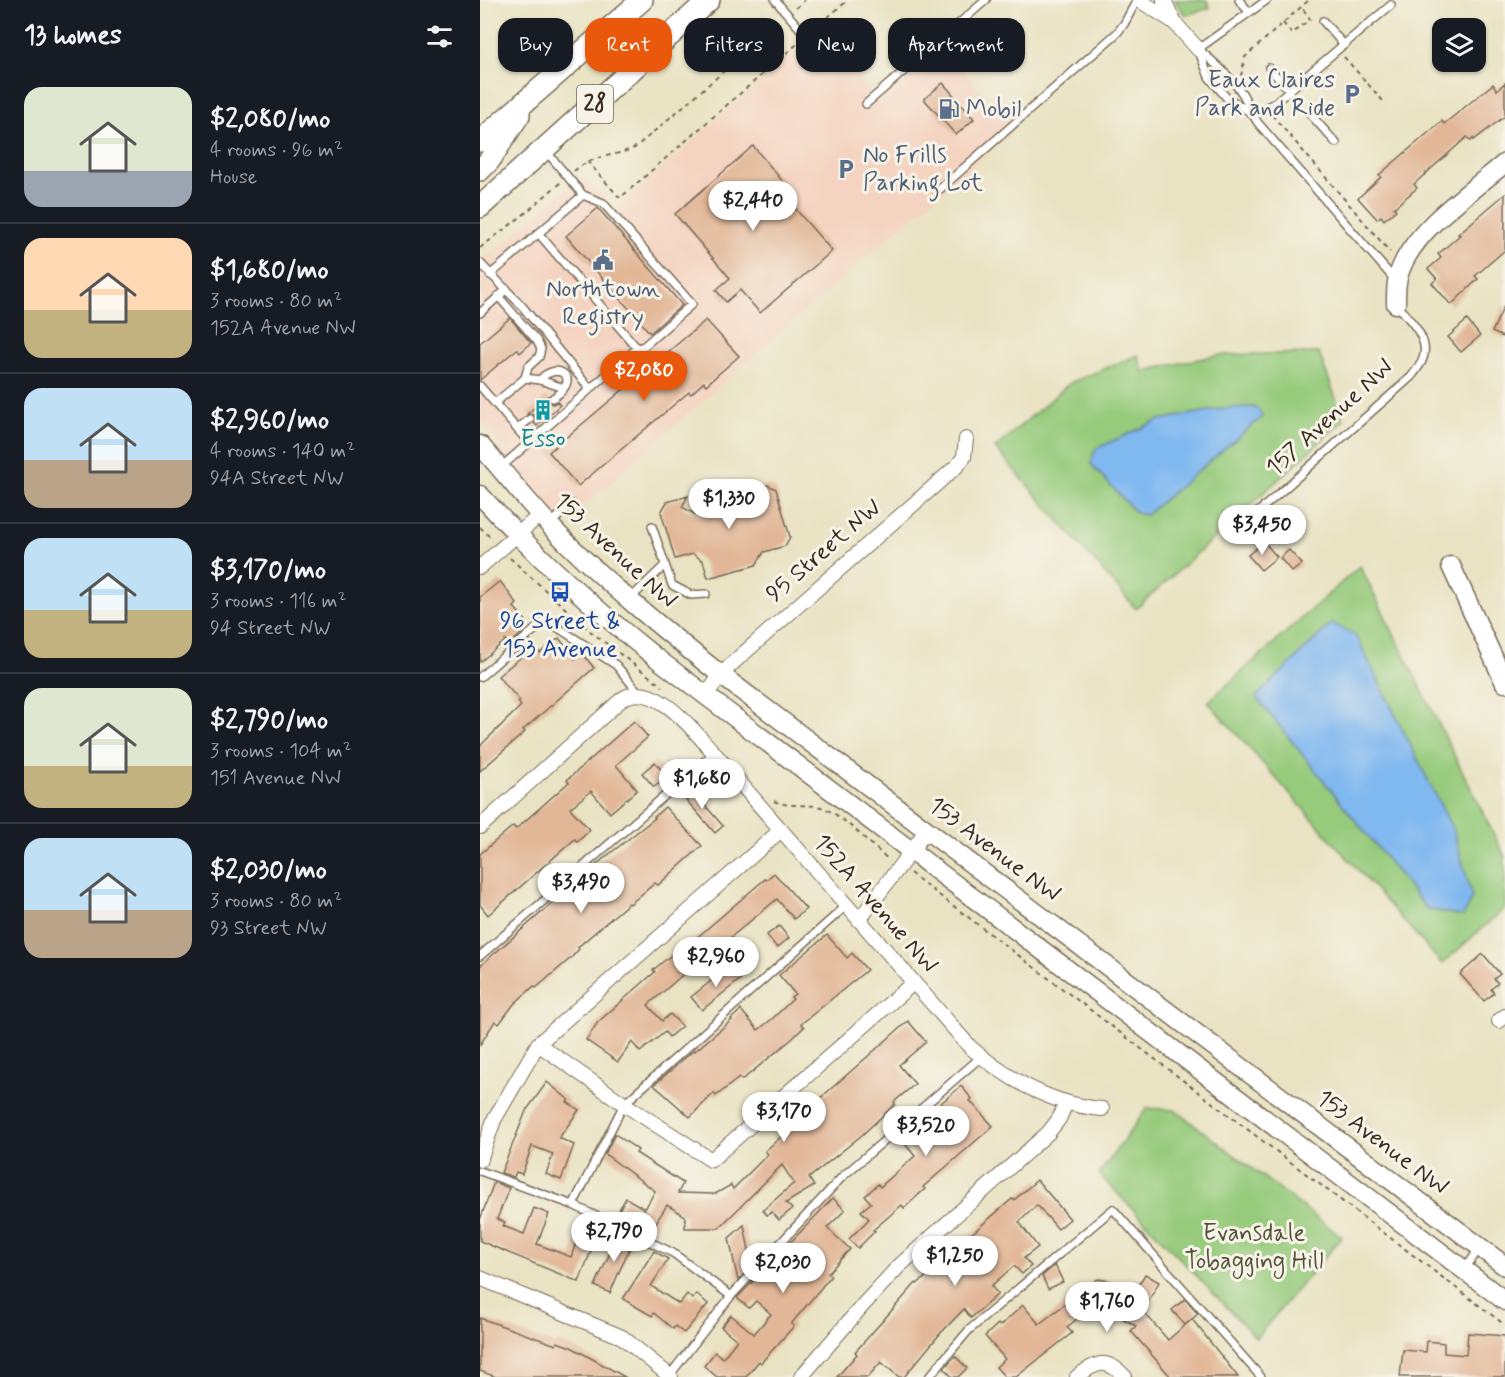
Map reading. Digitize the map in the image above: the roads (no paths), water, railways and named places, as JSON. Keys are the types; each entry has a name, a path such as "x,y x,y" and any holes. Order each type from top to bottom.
{"main road":[{"name":"28","path":"529,100 642,0"},
{"name":"28","path":"480,207 709,0"},
{"path":"480,141 529,100"},
{"path":"480,170 505,138 529,100"},
{"path":"1396,304 1400,274 1418,241 1432,226 1505,163"},
{"name":"153 Avenue NW","path":"480,445 544,520 629,600 721,675 1505,1266"},
{"path":"480,495 517,535 594,608 705,696 1505,1301"},
{"path":"1451,566 1505,683"}],"street":[{"path":"1138,0 1174,22 1198,49"},
{"path":"1164,0 1174,22"},
{"name":"95 Street NW","path":"705,696 721,675 957,466 966,452 966,439"},
{"path":"480,567 517,535 544,520"},
{"path":"480,827 622,699 639,693"},
{"name":"152A Avenue NW","path":"639,693 654,696 684,721 981,1057 1027,1086 1065,1103 1101,1109"},
{"path":"480,1160 494,1120 538,1044 781,830"},
{"path":"859,920 927,830"},
{"path":"538,1044 624,1104 711,1160 914,983"},
{"path":"801,1377 868,1298 898,1267 1048,1133 1059,1119 1065,1103"},
{"path":"480,1278 622,1337 670,1376"},
{"path":"1077,1377 1094,1365 1106,1364 1113,1366 1125,1377"}],"lane":[{"path":"775,0 796,24"},
{"path":"866,104 986,0"},
{"path":"940,189 1117,33 1138,0"},
{"path":"1239,0 1250,12"},
{"path":"1198,49 1267,0"},
{"path":"1250,112 1266,108 1290,91 1391,5"},
{"path":"1323,21 1341,47"},
{"path":"1198,49 1209,77 1226,97 1250,112 1400,274"},
{"path":"1198,49 1220,66 1241,92 1250,112"},
{"path":"1269,68 1290,91"},
{"path":"1311,115 1335,143"},
{"path":"500,468 637,348 644,345 692,304 603,203 583,195 545,150"},
{"path":"490,274 583,195"},
{"path":"539,234 637,348"},
{"path":"480,263 507,289 590,389"},
{"path":"480,313 507,289"},
{"path":"495,403 525,378 528,367 541,353 540,345 498,296"},
{"name":"157 Avenue NW","path":"1241,527 1411,377 1423,360 1425,345 1416,329 1396,304"},
{"path":"540,380 548,372 558,370 565,376 567,380 564,388 554,398"},
{"path":"525,378 564,388"},
{"path":"480,386 529,443"},
{"path":"517,429 530,418"},
{"path":"544,520 572,504"},
{"path":"652,526 672,585 691,595 706,594"},
{"path":"629,600 664,566"},
{"path":"480,677 546,620 616,665 639,693"},
{"path":"480,956 714,753"},
{"path":"573,1205 624,1104 846,906"},
{"path":"670,1376 731,1296 842,1177 981,1057"},
{"path":"480,1172 573,1205 673,1253 731,1296"},
{"path":"929,1377 969,1330 1113,1209 1261,1377"},
{"path":"1465,1269 1480,1247"}],"water":[{"path":"1254,407 1260,411 1262,417 1146,515 1136,513 1091,464 1095,449 1159,420 1225,408"},
{"path":"1332,623 1356,636 1454,832 1472,897 1463,916 1427,909 1256,697"}],"place":[{"name":"Eaux Claires Park and Ride","path":"1352,94"},
{"name":"Mobil","path":"949,109"},
{"name":"No Frills Parking Lot","path":"846,169"},
{"name":"Northtown Registry","path":"603,260"},
{"name":"Esso","path":"543,410"},
{"name":"96 Street & 153 Avenue","path":"560,592"}],"park label":[{"name":"Evansdale Tobagging Hill","path":"1254,1247"}]}
